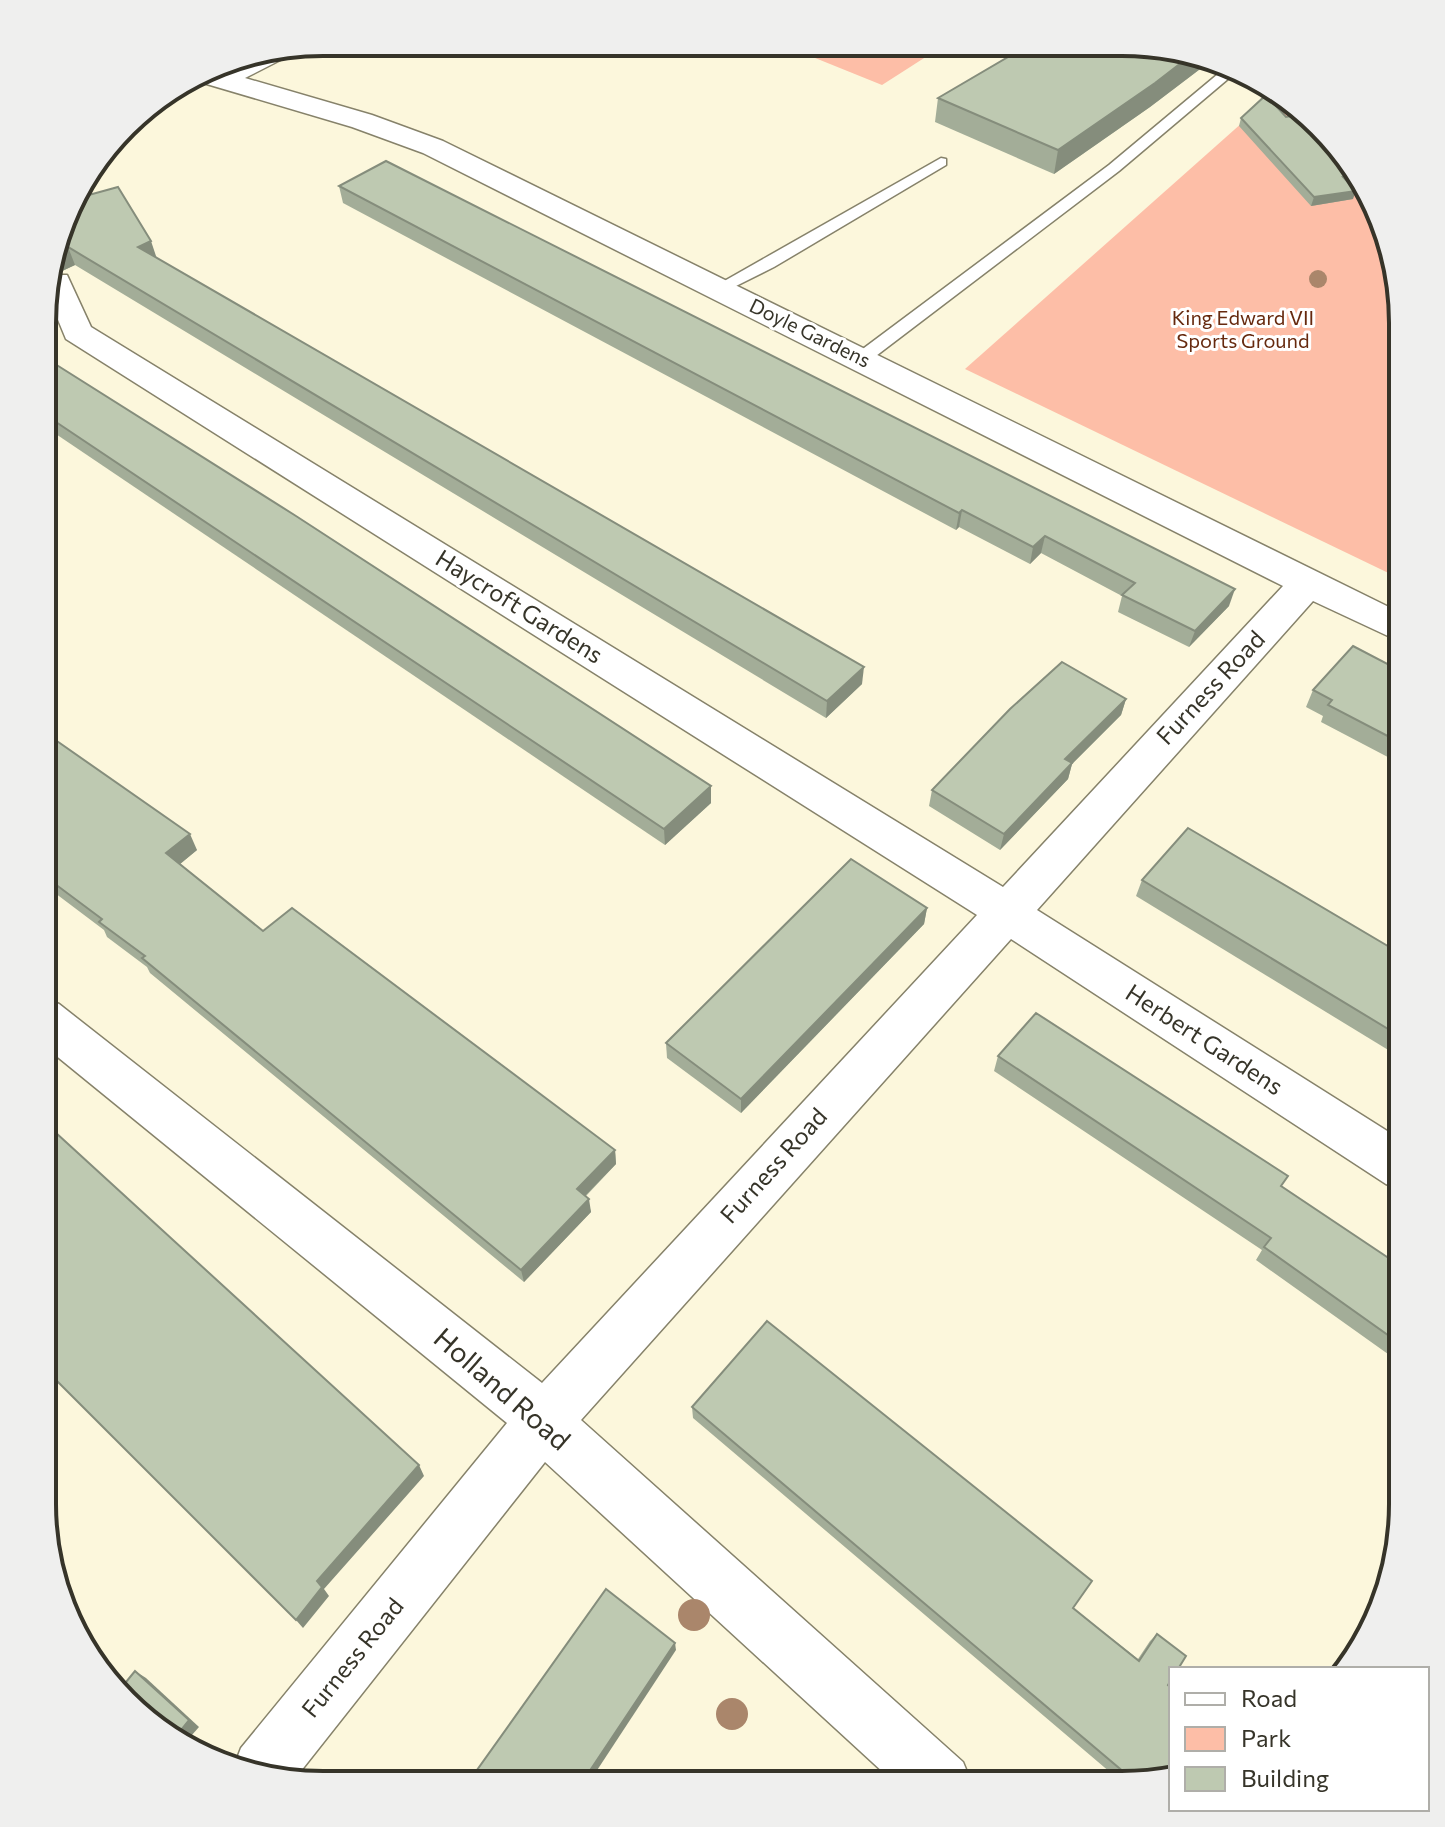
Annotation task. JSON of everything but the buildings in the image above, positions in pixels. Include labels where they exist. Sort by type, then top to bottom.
[{"type":"street","name":"Doyle Gardens","points":[[217,78],[362,121],[433,147],[1389,623]]},
{"type":"street","name":"Haycroft Gardens","points":[[58,287],[77,332],[973,888],[1005,912]]},
{"type":"street","name":"Furness Road","points":[[267,1765],[542,1423],[1308,582]]},
{"type":"street","name":"Herbert Gardens","points":[[1005,912],[1388,1159]]},
{"type":"street","name":"Holland Road","points":[[56,1039],[508,1387],[542,1423],[926,1770]]},
{"type":"lane","points":[[862,358],[1103,177],[1224,76]]},
{"type":"lane","points":[[720,288],[769,264],[941,162]]},
{"type":"green space","points":[[810,56],[927,56],[882,85]]},
{"type":"green space","name":"King Edward VII Sports Ground","points":[[1268,99],[1298,122],[1334,160],[1369,221],[1380,254],[1387,288],[1389,323],[1389,573],[965,369]]}]
